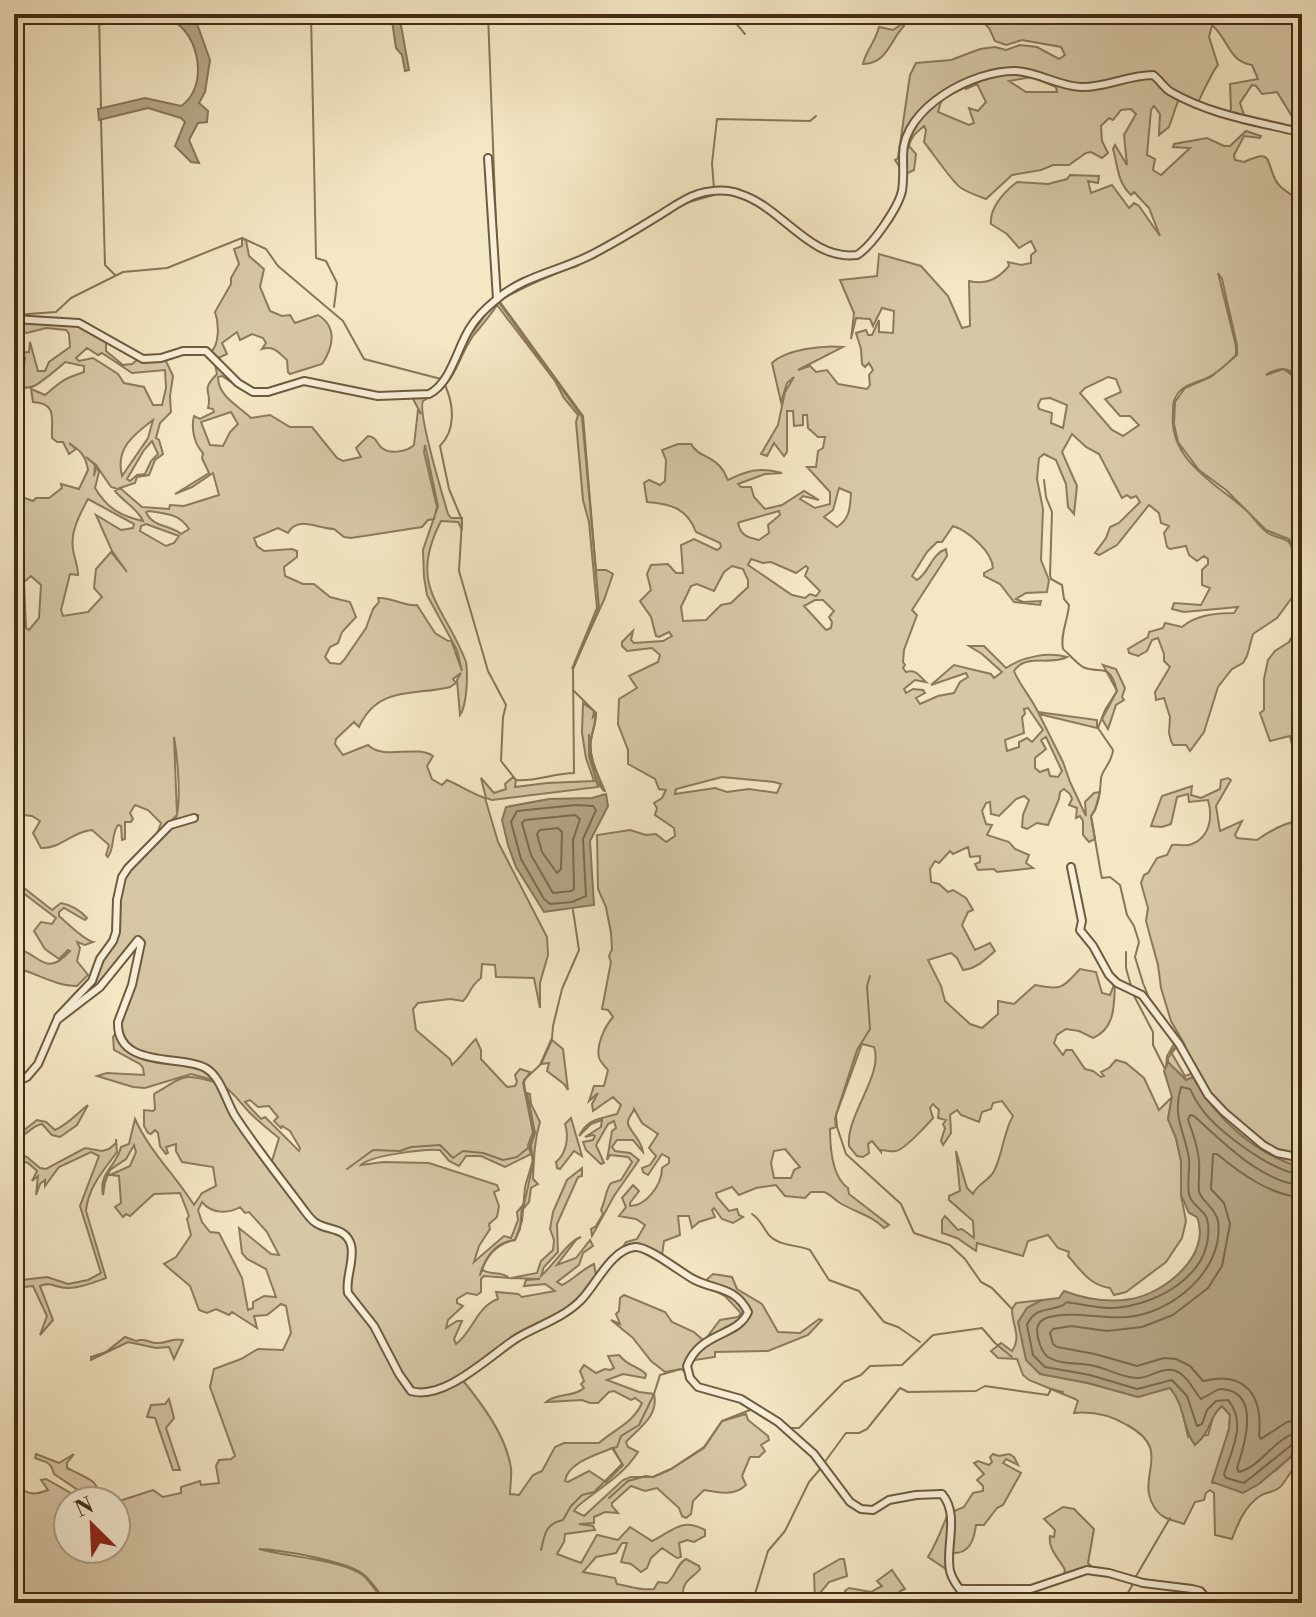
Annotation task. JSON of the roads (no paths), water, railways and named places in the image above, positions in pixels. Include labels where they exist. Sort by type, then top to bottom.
[{"type":"street","points":[[14,319],[79,323],[143,359],[161,358],[183,351],[206,351],[238,383],[253,392],[263,393],[304,381],[361,394],[421,396],[433,393],[441,385],[470,328],[497,299],[531,278],[592,254],[681,201],[713,191],[746,196],[831,253],[857,255],[870,244],[899,199],[904,174],[904,148],[922,110],[930,102],[974,79],[993,73],[1029,73],[1081,87],[1153,75],[1168,91],[1198,105],[1295,131],[1302,137]]},
{"type":"street","points":[[488,158],[497,299]]},
{"type":"street","points":[[14,1083],[27,1077],[38,1064],[64,1007],[92,981],[97,964],[116,932],[117,900],[125,872],[170,825],[194,818]]},
{"type":"street","points":[[1071,867],[1082,921],[1080,930],[1109,975],[1117,983],[1142,995],[1179,1044],[1208,1095],[1239,1127],[1277,1153],[1302,1158]]},
{"type":"street","points":[[57,1020],[100,987],[138,940],[141,943],[136,969],[118,1022],[121,1038],[129,1047],[144,1055],[202,1066],[211,1071],[233,1113],[314,1222],[336,1229],[351,1245],[348,1293],[374,1326],[411,1391],[430,1391],[462,1378],[519,1337],[575,1305],[596,1278],[630,1248],[644,1248],[704,1284],[737,1295],[748,1312],[746,1317],[736,1326],[709,1338],[698,1348],[687,1366],[693,1382],[705,1391],[741,1399],[778,1422],[824,1464],[850,1502],[861,1509],[873,1510],[889,1500],[942,1494],[947,1500],[952,1536],[950,1572],[971,1603]]},
{"type":"street","points":[[958,1587],[966,1590],[1031,1589],[1087,1570],[1143,1583],[1200,1591],[1211,1603]]},
{"type":"water","points":[[134,14],[185,14],[196,21],[210,60],[205,92],[199,103],[208,111],[207,122],[198,123],[189,140],[199,163],[191,162],[175,146],[185,122],[181,118],[148,108],[99,120],[98,109],[145,98],[181,106],[190,98],[195,87],[197,61],[189,36],[167,18]]},
{"type":"water","points":[[391,14],[399,14],[409,70],[405,71],[402,55],[396,48]]},
{"type":"water","points":[[606,794],[608,806],[590,841],[594,905],[544,912],[516,867],[508,845],[502,820],[506,807]]},
{"type":"water","points":[[1168,1062],[1186,1080],[1193,1077],[1213,1107],[1238,1133],[1268,1154],[1302,1168],[1302,1447],[1259,1484],[1243,1493],[1212,1482],[1229,1429],[1230,1415],[1222,1406],[1195,1445],[1170,1388],[1138,1397],[1040,1374],[1026,1360],[1018,1322],[1027,1308],[1042,1300],[1059,1298],[1064,1291],[1105,1300],[1144,1295],[1171,1280],[1192,1258],[1200,1231],[1197,1217],[1189,1213],[1181,1195],[1181,1161],[1168,1119],[1172,1097],[1164,1071]]},
{"type":"waterway","points":[[99,14],[101,108]]},
{"type":"waterway","points":[[311,14],[316,258],[326,261],[337,283],[334,307]]},
{"type":"waterway","points":[[488,14],[497,251]]},
{"type":"waterway","points":[[728,14],[745,34]]},
{"type":"waterway","points":[[714,189],[712,163],[717,119],[810,121],[816,116]]},
{"type":"waterway","points":[[101,120],[105,265],[115,275]]},
{"type":"waterway","points":[[687,202],[715,194]]},
{"type":"waterway","points":[[649,225],[674,209]]},
{"type":"waterway","points":[[14,315],[56,312],[71,298],[123,272],[167,268],[242,238],[266,249],[278,266],[343,321],[364,359],[441,379]]},
{"type":"waterway","points":[[506,295],[592,258]]},
{"type":"waterway","points":[[451,375],[445,385],[452,409],[451,425],[440,446],[449,489],[462,520],[459,571],[488,671],[506,705],[501,761],[516,780],[574,773],[573,669],[599,609],[583,416],[500,302]]},
{"type":"waterway","points":[[467,340],[489,310]]},
{"type":"waterway","points":[[1044,480],[1052,512],[1050,575],[1051,579],[1062,585],[1064,599],[1069,605],[1063,649],[1083,667],[1103,670],[1111,675],[1117,691],[1098,728],[1113,750],[1101,776],[1100,794],[1091,816],[1101,874],[1102,878],[1110,877],[1120,885],[1127,915],[1139,942],[1135,957],[1143,983],[1160,1013]]},
{"type":"waterway","points":[[573,690],[596,713],[591,752],[605,791]]},
{"type":"waterway","points":[[480,1275],[493,1252],[502,1244],[515,1240],[522,1221],[525,1187],[533,1160],[530,1145],[534,1133],[524,1080],[540,1065],[552,1038],[562,989],[579,950],[573,910]]},
{"type":"waterway","points":[[1126,952],[1131,986]]},
{"type":"waterway","points":[[870,976],[867,986],[870,1029],[857,1050],[836,1115],[846,1154],[901,1204],[914,1233],[950,1245],[965,1259],[981,1282],[992,1288],[1012,1309]]},
{"type":"waterway","points":[[1132,992],[1153,1032],[1153,1045],[1165,1069]]},
{"type":"waterway","points":[[1168,1062],[1178,1045]]},
{"type":"waterway","points":[[347,1169],[373,1150],[400,1151],[440,1145],[453,1158],[463,1151],[483,1153],[503,1160],[517,1157],[528,1148]]},
{"type":"waterway","points":[[752,1214],[772,1238],[810,1250],[829,1280],[859,1291],[884,1322],[898,1327],[920,1342]]},
{"type":"waterway","points":[[788,1428],[799,1428],[844,1382],[861,1375],[870,1366],[902,1365],[933,1335],[982,1328],[1012,1357]]},
{"type":"waterway","points":[[541,1550],[549,1527],[563,1520],[582,1495],[594,1492],[622,1464],[613,1448],[617,1447],[621,1436],[639,1425],[660,1375],[681,1369],[687,1373]]},
{"type":"waterway","points":[[824,1463],[846,1433],[859,1433],[867,1429],[900,1388],[908,1392],[976,1391],[985,1386],[1048,1395],[1051,1389],[1063,1392]]},
{"type":"waterway","points":[[736,1400],[758,1413]]},
{"type":"waterway","points":[[609,1498],[628,1481],[653,1477],[671,1469],[704,1447],[722,1421],[750,1410]]},
{"type":"waterway","points":[[727,1603],[755,1594],[768,1551],[785,1531],[809,1482],[821,1468]]},
{"type":"waterway","points":[[1135,1578],[1170,1518]]},
{"type":"waterway","points":[[1122,1603],[1133,1584]]}]
